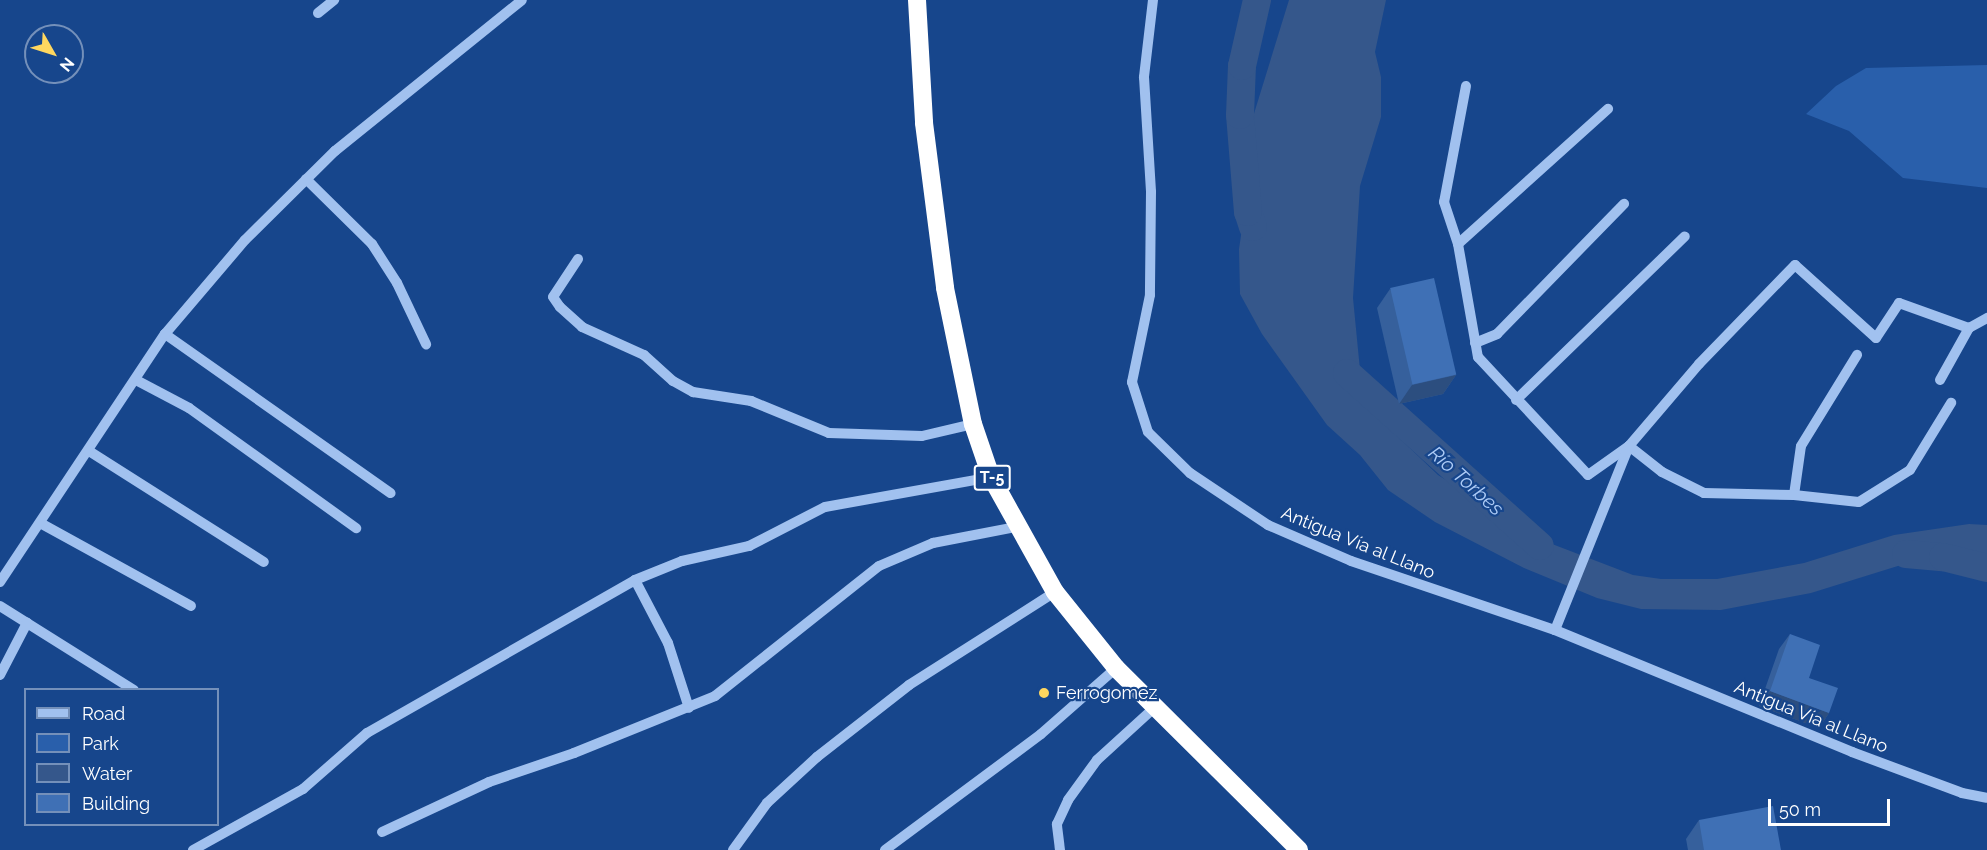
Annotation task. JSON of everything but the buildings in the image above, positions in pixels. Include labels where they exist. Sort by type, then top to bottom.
[{"type":"highway","name":"T-5","points":[[917,0],[924,123],[945,288],[974,424],[991,477],[1016,527],[1055,592],[1116,668],[1299,850]]},
{"type":"street","points":[[318,13],[334,0]]},
{"type":"street","points":[[0,582],[42,524],[165,334],[245,240],[335,150],[522,0]]},
{"type":"street","name":"Antigua Vía al Llano","points":[[1153,0],[1144,77],[1151,192],[1150,295],[1132,382],[1148,432],[1190,473],[1268,525],[1351,561],[1555,630],[1852,752],[1987,798]]},
{"type":"street","points":[[1467,86],[1444,202],[1458,244],[1478,357],[1588,476],[1629,446],[1699,364],[1795,265],[1876,338],[1899,303],[1969,328]]},
{"type":"street","points":[[1458,244],[1608,109]]},
{"type":"street","points":[[306,179],[372,244],[426,344]]},
{"type":"street","points":[[1475,343],[1497,334],[1624,204]]},
{"type":"street","points":[[1516,400],[1685,236]]},
{"type":"street","points":[[578,259],[553,297],[560,307],[582,327],[644,355],[673,381],[693,392],[751,401],[829,432],[922,436],[974,424]]},
{"type":"street","points":[[1940,380],[1969,328],[1987,318]]},
{"type":"street","points":[[165,334],[390,493]]},
{"type":"street","points":[[1794,495],[1801,446],[1857,356]]},
{"type":"street","points":[[136,380],[189,408],[356,528]]},
{"type":"street","points":[[1629,446],[1662,472],[1704,493],[1794,495],[1859,502],[1910,470],[1951,403]]},
{"type":"street","points":[[1555,630],[1629,446]]},
{"type":"street","points":[[89,451],[264,562]]},
{"type":"street","points":[[193,850],[303,789],[367,733],[635,580],[682,561],[748,546],[825,507],[991,477]]},
{"type":"street","points":[[42,524],[191,606]]},
{"type":"street","points":[[382,832],[489,782],[689,708],[736,681],[879,566],[933,543],[1016,527]]},
{"type":"street","points":[[635,580],[668,643],[689,708]]},
{"type":"street","points":[[733,850],[767,803],[817,757],[909,685],[1055,592]]},
{"type":"street","points":[[0,606],[131,688]]},
{"type":"street","points":[[0,675],[27,623]]},
{"type":"street","points":[[885,850],[1041,734],[1116,668]]},
{"type":"street","points":[[1060,850],[1057,824],[1068,800],[1097,760],[1154,708]]},
{"type":"green space","points":[[1987,65],[1987,188],[1903,178],[1849,131],[1806,114],[1836,86],[1866,68]]},
{"type":"water","points":[[1289,0],[1386,0],[1375,52],[1381,77],[1381,117],[1360,186],[1353,298],[1360,370],[1393,432],[1438,475],[1539,539],[1633,575],[1661,579],[1717,579],[1804,563],[1894,535],[1969,524],[1987,525],[1987,557],[1941,558],[1901,565],[1811,593],[1721,610],[1641,609],[1597,598],[1524,568],[1435,522],[1388,490],[1360,455],[1327,425],[1262,334],[1240,294],[1239,249],[1253,154],[1252,120]]},
{"type":"waterway","name":"Río Torbes","points":[[1253,227],[1248,212],[1240,115],[1242,66],[1257,0]]},
{"type":"waterway","name":"Río Torbes","points":[[1347,373],[1540,546]]},
{"type":"waterway","name":"Río Torbes","points":[[1906,554],[1943,557],[1987,568]]},
{"type":"place","name":"Ferrogomez","points":[[1044,693]]}]
